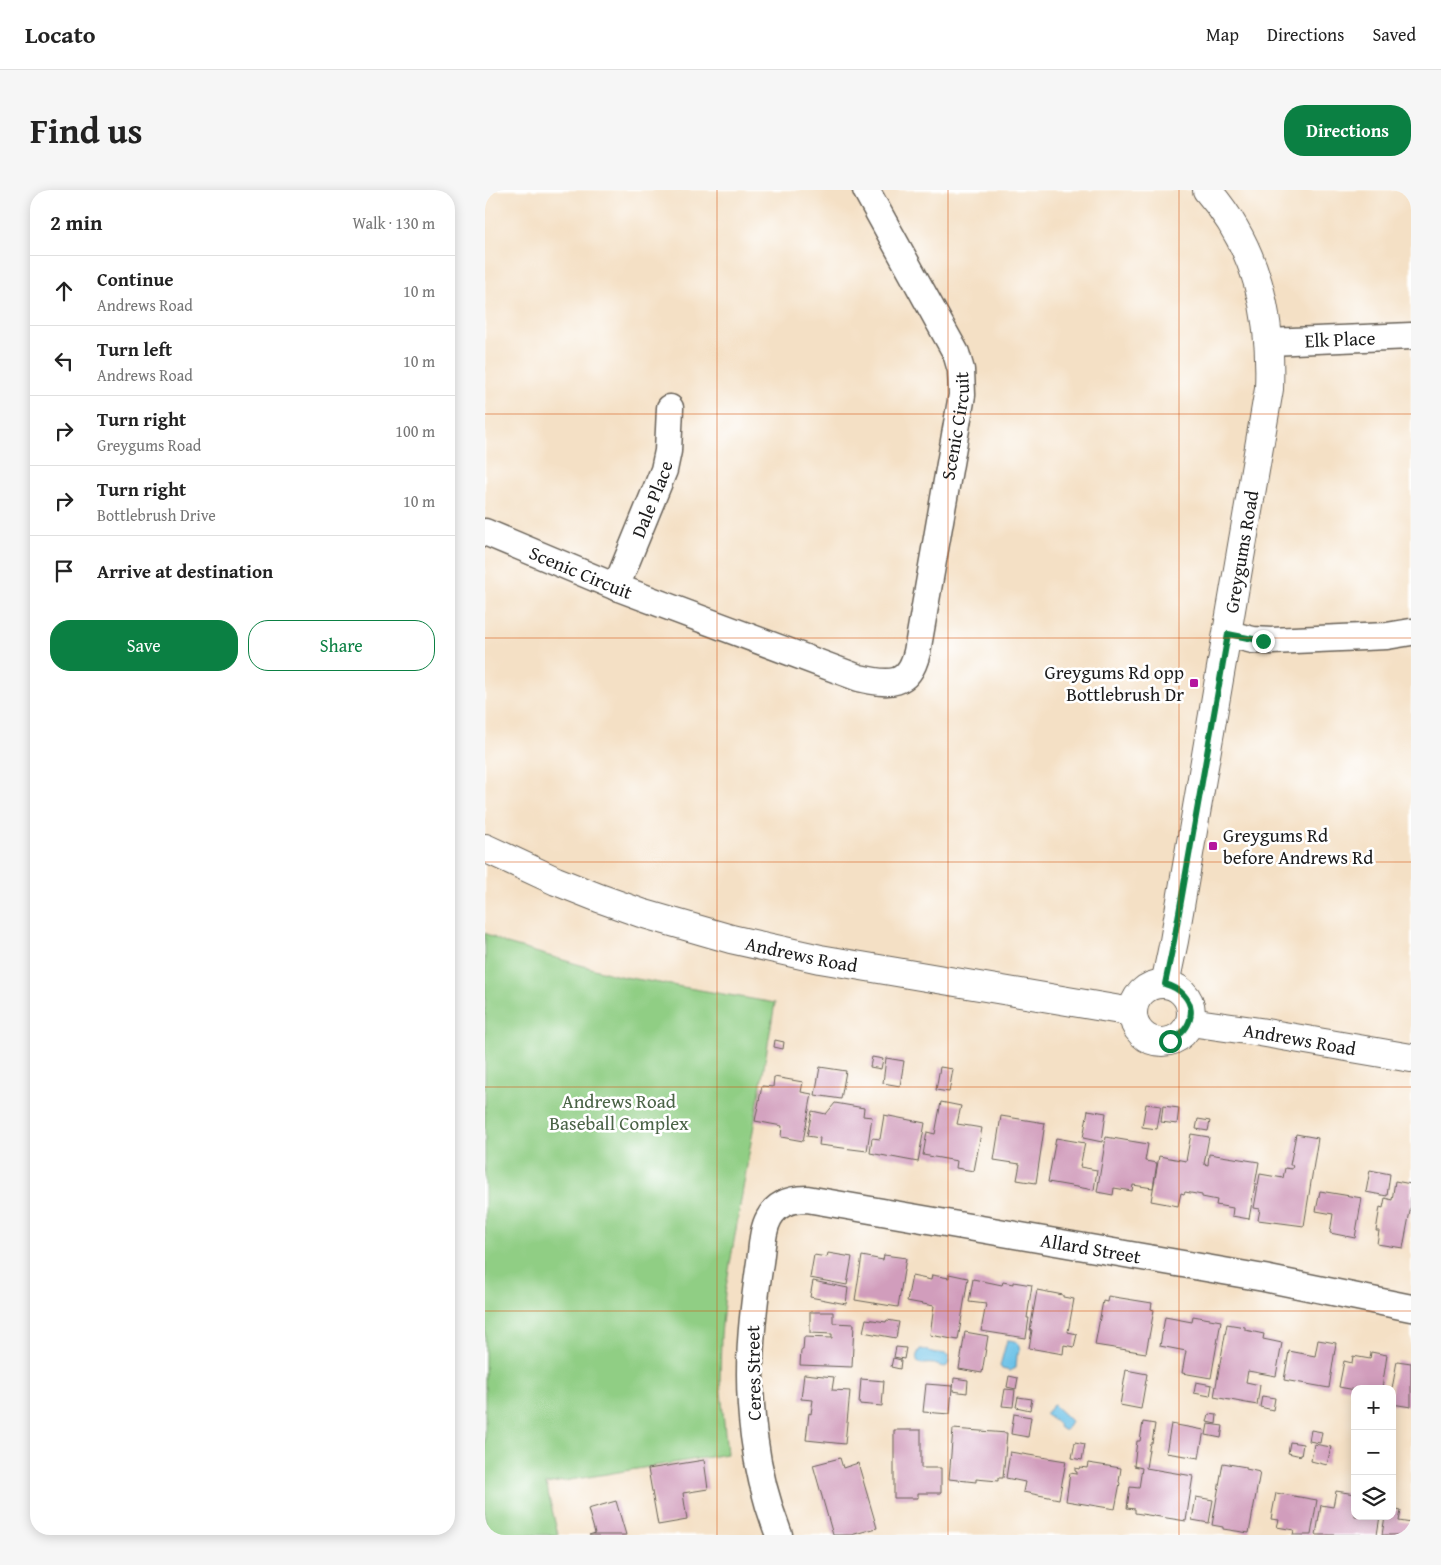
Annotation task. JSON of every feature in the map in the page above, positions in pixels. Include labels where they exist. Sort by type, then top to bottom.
[{"type":"main road","name":"Greygums Road","points":[[1165,984],[1228,634],[1267,401],[1269,375],[1269,342],[1260,289],[1240,237],[1225,212],[1207,190]]},
{"type":"main road","name":"Andrews Road","points":[[485,848],[556,881],[599,898],[641,913],[731,939],[820,959],[1132,1012]]},
{"type":"main road","points":[[1165,984],[1173,986],[1186,998],[1190,1005],[1190,1022],[1179,1037],[1161,1043],[1152,1041],[1137,1030],[1133,1022],[1132,1012],[1134,1003],[1146,988],[1165,984]]},
{"type":"main road","name":"Andrews Road","points":[[1190,1022],[1411,1058]]},
{"type":"street","name":"Scenic Circuit","points":[[485,532],[616,587],[859,678],[885,683],[895,682],[907,688],[917,652],[962,395],[962,377],[956,353],[866,190]]},
{"type":"street","name":"Elk Place","points":[[1269,342],[1411,336]]},
{"type":"street","name":"Dale Place","points":[[616,587],[664,470],[668,451],[670,408]]},
{"type":"street","points":[[1228,634],[1253,640],[1271,641],[1387,636],[1411,632]]},
{"type":"street","name":"Allard Street","points":[[774,1211],[789,1200],[807,1199],[1264,1278],[1411,1308]]},
{"type":"street","name":"Ceres Street","points":[[774,1211],[766,1225],[753,1310],[750,1384],[758,1463],[779,1535]]},
{"type":"green space","name":"Andrews Road Baseball Complex","points":[[485,933],[507,944],[619,976],[775,1003],[725,1293],[721,1335],[720,1380],[727,1454],[546,1484],[558,1535],[485,1535]]},
{"type":"water","points":[[1007,1340],[1016,1342],[1020,1350],[1017,1355],[1016,1368],[1010,1371],[1002,1369],[1000,1366]]},
{"type":"water","points":[[920,1349],[949,1356],[947,1366],[918,1363],[917,1356]]},
{"type":"water","points":[[1054,1405],[1071,1421],[1065,1431],[1045,1414]]},
{"type":"building","points":[[775,1040],[784,1042],[783,1049],[774,1047]]},
{"type":"building","points":[[872,1057],[883,1059],[881,1069],[870,1067]]},
{"type":"building","points":[[886,1058],[904,1061],[900,1086],[883,1083]]},
{"type":"building","points":[[820,1067],[846,1071],[841,1099],[815,1095]]},
{"type":"building","points":[[940,1067],[953,1069],[949,1092],[936,1090]]},
{"type":"building","points":[[774,1077],[803,1082],[801,1092],[812,1094],[803,1141],[781,1137],[782,1126],[755,1121],[762,1086],[773,1087]]},
{"type":"building","points":[[941,1102],[961,1106],[957,1124],[982,1128],[974,1171],[956,1168],[957,1161],[923,1155],[927,1132],[935,1134]]},
{"type":"building","points":[[835,1103],[864,1108],[863,1116],[872,1117],[867,1151],[819,1145],[820,1138],[807,1136],[812,1111],[826,1114]]},
{"type":"building","points":[[1146,1104],[1161,1106],[1157,1129],[1142,1127]]},
{"type":"building","points":[[1163,1106],[1179,1108],[1177,1124],[1161,1122]]},
{"type":"building","points":[[1088,1110],[1106,1113],[1102,1142],[1083,1138]]},
{"type":"building","points":[[884,1115],[925,1123],[918,1162],[870,1153],[872,1138],[880,1139]]},
{"type":"building","points":[[1001,1116],[1045,1123],[1036,1183],[1017,1180],[1020,1164],[994,1160]]},
{"type":"building","points":[[1198,1119],[1210,1121],[1208,1131],[1196,1129]]},
{"type":"building","points":[[1191,1134],[1209,1137],[1204,1164],[1208,1165],[1209,1154],[1259,1162],[1249,1219],[1232,1216],[1233,1208],[1216,1205],[1217,1200],[1202,1197],[1202,1195],[1181,1193],[1178,1206],[1151,1201],[1159,1156],[1186,1161]]},
{"type":"building","points":[[1296,1134],[1318,1138],[1304,1226],[1258,1220],[1260,1209],[1254,1208],[1260,1174],[1283,1178],[1285,1168],[1292,1169],[1293,1165],[1290,1165]]},
{"type":"building","points":[[1106,1137],[1148,1144],[1145,1161],[1157,1163],[1153,1188],[1133,1185],[1132,1191],[1114,1188],[1113,1195],[1097,1192]]},
{"type":"building","points":[[1056,1138],[1085,1143],[1080,1167],[1097,1170],[1094,1190],[1048,1182]]},
{"type":"building","points":[[1370,1170],[1390,1174],[1387,1196],[1366,1192]]},
{"type":"building","points":[[1395,1181],[1411,1184],[1411,1206],[1403,1248],[1377,1244],[1379,1231],[1376,1231],[1380,1207],[1383,1208],[1385,1198],[1392,1200]]},
{"type":"building","points":[[1320,1191],[1362,1198],[1355,1238],[1330,1233],[1333,1214],[1316,1211]]},
{"type":"building","points":[[828,1253],[852,1257],[847,1285],[810,1278],[814,1255],[827,1257]]},
{"type":"building","points":[[884,1255],[906,1258],[898,1307],[855,1300],[862,1256],[883,1260]]},
{"type":"building","points":[[949,1274],[968,1278],[958,1340],[930,1335],[934,1306],[907,1301],[912,1276],[931,1280],[932,1275],[949,1278]]},
{"type":"building","points":[[973,1279],[1002,1285],[1003,1282],[1013,1284],[1013,1282],[1032,1285],[1026,1338],[981,1331],[986,1304],[969,1302]]},
{"type":"building","points":[[813,1281],[848,1288],[846,1304],[810,1297]]},
{"type":"building","points":[[1037,1290],[1074,1299],[1068,1332],[1077,1334],[1074,1347],[1064,1345],[1063,1354],[1029,1348]]},
{"type":"building","points":[[1108,1296],[1152,1303],[1151,1309],[1154,1310],[1146,1353],[1095,1345],[1103,1301],[1107,1302]]},
{"type":"building","points":[[810,1312],[833,1312],[833,1323],[854,1324],[852,1367],[800,1365],[804,1337],[832,1338],[832,1334],[810,1333]]},
{"type":"building","points":[[1193,1316],[1221,1321],[1211,1378],[1182,1373],[1186,1351],[1160,1346],[1165,1317],[1192,1322]]},
{"type":"building","points":[[866,1319],[899,1322],[896,1338],[863,1332]]},
{"type":"building","points":[[1227,1324],[1245,1327],[1245,1330],[1264,1334],[1263,1339],[1282,1343],[1276,1376],[1248,1371],[1246,1382],[1260,1385],[1257,1405],[1214,1397]]},
{"type":"building","points":[[965,1332],[988,1336],[982,1373],[959,1369]]},
{"type":"building","points":[[1318,1340],[1336,1343],[1329,1388],[1284,1380],[1289,1351],[1315,1356]]},
{"type":"building","points":[[896,1347],[906,1348],[904,1359],[894,1357]]},
{"type":"building","points":[[1371,1352],[1387,1355],[1383,1385],[1351,1385],[1351,1389],[1339,1387],[1344,1361],[1352,1363],[1353,1356],[1370,1359]]},
{"type":"building","points":[[893,1358],[901,1360],[900,1369],[891,1367]]},
{"type":"building","points":[[1397,1361],[1411,1363],[1411,1407],[1396,1405],[1396,1385],[1393,1385]]},
{"type":"building","points":[[1126,1370],[1147,1374],[1141,1409],[1120,1405]]},
{"type":"building","points":[[804,1374],[834,1377],[832,1390],[850,1391],[845,1444],[806,1440],[809,1413],[811,1414],[813,1400],[801,1399]]},
{"type":"building","points":[[1009,1376],[1018,1378],[1016,1389],[1007,1387]]},
{"type":"building","points":[[954,1378],[968,1380],[967,1393],[953,1391]]},
{"type":"building","points":[[861,1379],[884,1381],[882,1406],[859,1404]]},
{"type":"building","points":[[1196,1382],[1212,1385],[1210,1396],[1194,1393]]},
{"type":"building","points":[[926,1384],[952,1386],[950,1414],[923,1412]]},
{"type":"building","points":[[1005,1389],[1015,1390],[1013,1407],[1002,1406]]},
{"type":"building","points":[[1262,1396],[1275,1398],[1273,1410],[1260,1407]]},
{"type":"building","points":[[1018,1397],[1032,1399],[1030,1410],[1016,1407]]},
{"type":"building","points":[[1014,1414],[1031,1417],[1028,1437],[1011,1434]]},
{"type":"building","points":[[1209,1414],[1217,1415],[1216,1424],[1207,1422]]},
{"type":"building","points":[[1143,1422],[1155,1424],[1146,1468],[1193,1476],[1186,1521],[1135,1513],[1135,1509],[1127,1508],[1130,1487],[1139,1488],[1142,1468],[1134,1466],[1137,1441],[1140,1441]]},
{"type":"building","points":[[1171,1424],[1204,1430],[1199,1458],[1166,1453]]},
{"type":"building","points":[[1208,1424],[1223,1426],[1221,1438],[1206,1435]]},
{"type":"building","points":[[953,1429],[1007,1433],[1003,1478],[998,1478],[998,1481],[976,1479],[976,1482],[949,1479]]},
{"type":"building","points":[[894,1430],[921,1430],[921,1468],[941,1468],[941,1493],[918,1493],[918,1498],[894,1498]]},
{"type":"building","points":[[1311,1430],[1322,1432],[1320,1443],[1309,1441]]},
{"type":"building","points":[[1075,1442],[1085,1444],[1082,1460],[1072,1458]]},
{"type":"building","points":[[1290,1442],[1303,1444],[1301,1456],[1288,1453]]},
{"type":"building","points":[[1314,1444],[1331,1447],[1327,1465],[1311,1461]]},
{"type":"building","points":[[1010,1452],[1066,1461],[1059,1499],[1023,1492],[1025,1482],[1006,1478]]},
{"type":"building","points":[[840,1458],[843,1468],[858,1463],[877,1528],[851,1535],[833,1535],[813,1465]]},
{"type":"building","points":[[704,1460],[708,1489],[683,1493],[687,1520],[658,1525],[648,1469]]},
{"type":"building","points":[[1088,1463],[1121,1468],[1115,1509],[1066,1501],[1070,1473],[1077,1474],[1075,1468],[1087,1468]]},
{"type":"building","points":[[1223,1463],[1246,1467],[1246,1469],[1260,1472],[1249,1533],[1223,1529],[1223,1527],[1212,1525]]},
{"type":"building","points":[[1336,1491],[1351,1493],[1351,1520],[1379,1520],[1377,1535],[1316,1535],[1321,1505],[1333,1507]]},
{"type":"building","points":[[1276,1493],[1317,1500],[1311,1535],[1293,1535],[1294,1530],[1277,1527],[1279,1520],[1271,1519]]},
{"type":"building","points":[[1196,1497],[1213,1500],[1209,1523],[1192,1520]]},
{"type":"building","points":[[616,1501],[626,1535],[589,1535],[595,1533],[588,1509]]},
{"type":"building","points":[[1396,1510],[1401,1511],[1399,1521],[1411,1523],[1411,1535],[1382,1535],[1384,1520],[1396,1520]]},
{"type":"place","name":"Greygums Rd opp Bottlebrush Dr","points":[[1194,683]]},
{"type":"place","name":"Greygums Rd before Andrews Rd","points":[[1213,846]]},
{"type":"route","points":[[1170,1041],[1179,1037],[1190,1022],[1190,1005],[1186,998],[1173,986],[1165,984],[1228,634],[1263,641]]}]
